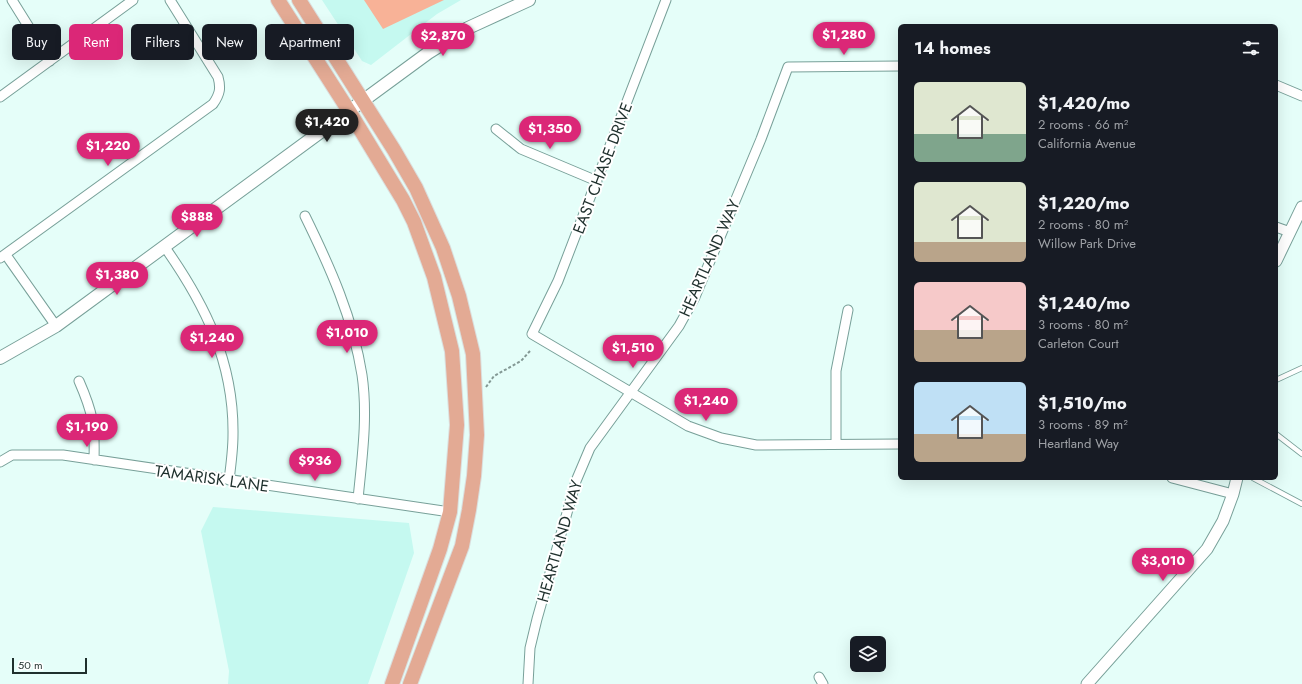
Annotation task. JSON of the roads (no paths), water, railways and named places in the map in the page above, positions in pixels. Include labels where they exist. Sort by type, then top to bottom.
[{"type":"main road","points":[[278,0],[349,111],[399,193],[414,222],[434,277],[452,351],[457,417],[450,512],[440,549],[392,684]]},
{"type":"main road","points":[[299,0],[416,188],[443,248],[459,296],[473,354],[476,435],[474,476],[462,546],[410,684]]},
{"type":"main road","points":[[0,358],[56,326],[164,246],[266,174],[362,101],[456,35],[508,8],[529,0]]},
{"type":"main road","points":[[436,614],[434,600],[452,541],[455,524],[455,518],[450,512]]},
{"type":"street","points":[[12,0],[50,61]]},
{"type":"street","points":[[0,97],[133,0]]},
{"type":"street","points":[[56,326],[3,256],[213,104],[218,97],[221,87],[218,77],[170,0]]},
{"type":"street","name":"EAST CHASE DRIVE","points":[[630,392],[532,334],[558,281],[666,0]]},
{"type":"street","name":"HEARTLAND WAY","points":[[528,684],[530,648],[576,481],[590,448],[679,326],[695,297],[761,139],[788,67],[898,66]]},
{"type":"street","points":[[1278,86],[1302,96]]},
{"type":"street","points":[[496,129],[521,149],[597,181]]},
{"type":"street","points":[[1278,257],[1302,207]]},
{"type":"street","points":[[305,216],[330,267],[348,314],[362,376],[364,432],[358,499]]},
{"type":"street","points":[[1278,228],[1290,232]]},
{"type":"street","points":[[164,246],[190,284],[207,314],[226,368],[232,403],[233,435],[230,480]]},
{"type":"street","points":[[836,443],[836,371],[848,310]]},
{"type":"street","points":[[79,381],[90,408],[95,433],[94,460]]},
{"type":"street","points":[[630,392],[688,426],[720,438],[756,445],[836,443],[898,444]]},
{"type":"street","name":"TAMARISK LANE","points":[[0,461],[12,454],[64,455],[450,512]]},
{"type":"street","points":[[1180,480],[1233,494]]},
{"type":"street","points":[[1087,684],[1207,549],[1223,521],[1236,480]]},
{"type":"lane","points":[[1278,379],[1302,368]]},
{"type":"lane","points":[[1278,436],[1302,454]]},
{"type":"lane","points":[[1257,480],[1302,504]]}]
